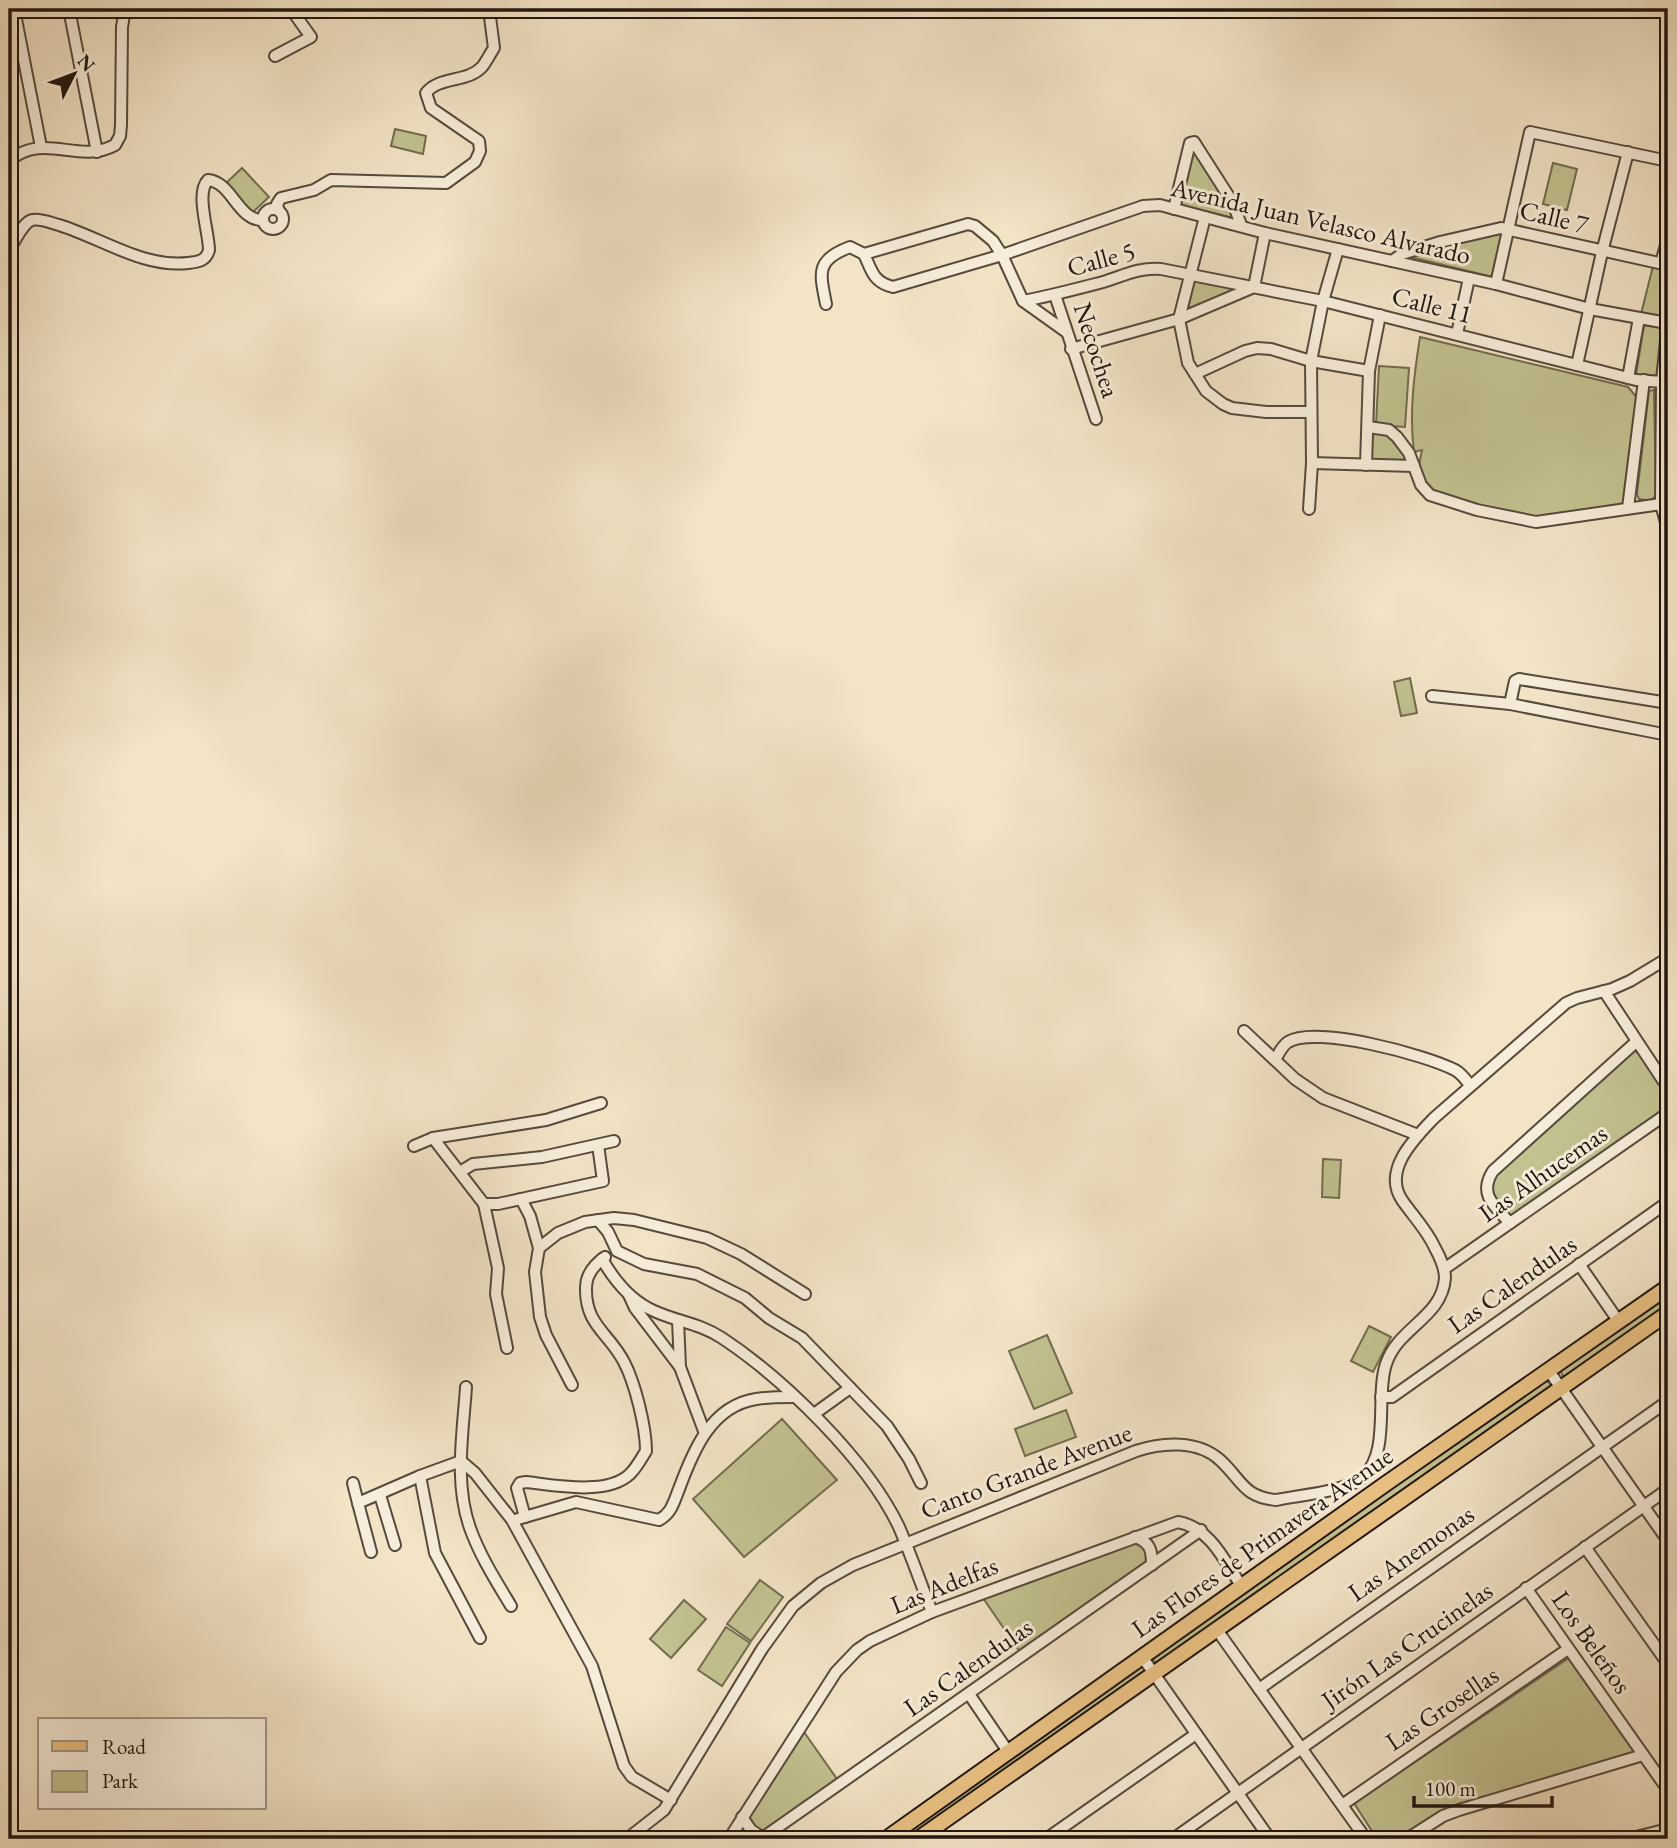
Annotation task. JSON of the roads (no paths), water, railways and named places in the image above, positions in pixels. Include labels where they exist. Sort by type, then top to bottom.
[{"type":"main road","name":"Las Flores de Primavera Avenue","points":[[886,1839],[1668,1287]]},
{"type":"main road","name":"Las Flores de Primavera Avenue","points":[[918,1839],[1668,1313]]},
{"type":"street","points":[[14,9],[41,147]]},
{"type":"street","points":[[69,9],[97,152]]},
{"type":"street","points":[[9,161],[25,150],[41,147],[97,152],[115,145],[120,136],[122,27],[125,9]]},
{"type":"street","points":[[9,249],[27,223],[35,219],[72,229],[149,260],[174,264],[199,261],[207,257],[209,250],[203,201],[203,186],[208,180],[218,184],[253,219],[263,220],[270,229],[280,227],[284,217],[277,205],[281,198],[314,190],[331,180],[443,184],[471,167],[480,151],[479,141],[431,108],[426,93],[435,85],[474,73],[481,68],[494,48],[489,9]]},
{"type":"street","points":[[275,56],[311,37],[294,10]]},
{"type":"street","points":[[1496,284],[1530,132],[1668,161]]},
{"type":"street","points":[[1174,209],[1190,143],[1194,142],[1233,202],[1241,225]]},
{"type":"street","points":[[1577,365],[1628,152]]},
{"type":"street","name":"Avenida Juan Velasco Alvarado","points":[[864,254],[875,278],[882,285],[893,287],[1002,255],[1143,206],[1160,205],[1265,233],[1496,284],[1590,309],[1668,321]]},
{"type":"street","points":[[263,220],[268,210],[278,209]]},
{"type":"street","points":[[1205,217],[1179,319],[1188,363],[1206,391],[1232,408],[1266,412],[1311,412]]},
{"type":"street","points":[[826,304],[820,275],[828,259],[835,253],[850,247],[864,254],[968,223],[993,241],[1023,301],[1065,331]]},
{"type":"street","name":"Calle 7","points":[[1392,261],[1402,254],[1440,242],[1501,228],[1665,264]]},
{"type":"street","points":[[1071,349],[1179,319],[1254,287],[1265,233]]},
{"type":"street","points":[[1665,264],[1668,238]]},
{"type":"street","points":[[1309,509],[1311,361],[1323,301],[1338,249]]},
{"type":"street","name":"Calle 5","points":[[1023,301],[1055,295],[1130,271],[1149,268],[1191,276]]},
{"type":"street","name":"Calle 11","points":[[1191,276],[1323,301],[1628,378],[1662,382]]},
{"type":"street","points":[[1457,334],[1469,278]]},
{"type":"street","name":"Necochea","points":[[1055,295],[1096,419]]},
{"type":"street","points":[[1366,465],[1369,370],[1380,315]]},
{"type":"street","points":[[1628,378],[1639,318]]},
{"type":"street","points":[[1668,321],[1662,382],[1661,505],[1668,530]]},
{"type":"street","points":[[1195,374],[1257,348],[1271,349],[1311,361],[1369,370]]},
{"type":"street","points":[[1628,508],[1644,380]]},
{"type":"street","points":[[1368,427],[1389,430],[1397,437],[1409,453],[1421,485],[1430,495],[1513,519],[1536,522],[1661,505]]},
{"type":"street","points":[[1311,463],[1414,466]]},
{"type":"street","points":[[1510,704],[1515,681],[1519,679],[1668,703]]},
{"type":"street","points":[[1432,696],[1510,704],[1668,735]]},
{"type":"street","points":[[1444,1269],[1432,1240],[1396,1189],[1395,1175],[1400,1162],[1418,1135],[1566,1003],[1630,981],[1668,959]]},
{"type":"street","points":[[1604,991],[1668,1088]]},
{"type":"street","points":[[1244,1031],[1295,1079],[1323,1098],[1418,1135]]},
{"type":"street","points":[[1275,1060],[1289,1041],[1303,1038],[1359,1041],[1457,1071],[1471,1085]]},
{"type":"street","points":[[1510,1223],[1486,1193],[1487,1181],[1493,1171],[1636,1041]]},
{"type":"street","points":[[414,1146],[433,1138],[546,1120],[601,1103]]},
{"type":"street","name":"Las Alhucemas","points":[[1444,1269],[1668,1113]]},
{"type":"street","points":[[433,1138],[484,1204],[498,1268],[496,1294],[508,1348]]},
{"type":"street","points":[[460,1172],[473,1164],[542,1157],[614,1140]]},
{"type":"street","points":[[484,1204],[498,1204],[603,1181],[598,1145]]},
{"type":"street","points":[[520,1199],[530,1216],[539,1248],[535,1272],[540,1317],[572,1385]]},
{"type":"street","name":"Las Calendulas","points":[[1381,1397],[1392,1397],[1668,1202]]},
{"type":"street","points":[[539,1248],[547,1240],[572,1226],[614,1218],[634,1220],[708,1238],[753,1261],[805,1294]]},
{"type":"street","points":[[598,1220],[608,1232],[617,1251],[644,1264],[697,1274],[745,1298],[769,1318],[802,1338],[887,1426],[921,1483]]},
{"type":"street","points":[[525,1517],[517,1488],[520,1483],[576,1489],[618,1481],[628,1476],[646,1451],[642,1417],[624,1362],[592,1319],[587,1305],[586,1283],[594,1266],[617,1251]]},
{"type":"street","points":[[602,1259],[612,1277],[629,1294],[651,1310],[699,1325],[743,1352],[814,1415],[857,1462],[887,1506],[905,1543],[932,1612]]},
{"type":"street","points":[[1580,1264],[1619,1322]]},
{"type":"street","name":"Canto Grande Avenue","points":[[628,1839],[656,1818],[671,1800],[761,1648],[793,1606],[805,1594],[835,1574],[905,1543],[1154,1446],[1186,1445],[1210,1452],[1247,1491],[1266,1499],[1276,1500],[1348,1485],[1365,1475],[1375,1460],[1380,1434],[1384,1370],[1388,1358],[1404,1334],[1434,1307],[1443,1287],[1444,1269]]},
{"type":"street","points":[[629,1294],[635,1308],[680,1367],[704,1431]]},
{"type":"street","points":[[678,1320],[680,1367]]},
{"type":"street","points":[[1549,1371],[1668,1541]]},
{"type":"street","points":[[466,1387],[461,1478],[469,1527],[492,1575],[511,1606]]},
{"type":"street","points":[[814,1415],[850,1388]]},
{"type":"street","points":[[512,1520],[576,1502],[598,1505],[652,1520],[664,1517],[671,1510],[704,1431],[738,1404],[755,1399],[794,1397]]},
{"type":"street","name":"Las Anemonas","points":[[1259,1689],[1668,1401]]},
{"type":"street","points":[[358,1503],[461,1461]]},
{"type":"street","points":[[461,1461],[475,1473],[512,1520],[592,1666],[624,1766],[632,1777],[671,1800]]},
{"type":"street","points":[[420,1476],[435,1553],[480,1638]]},
{"type":"street","points":[[353,1483],[371,1552]]},
{"type":"street","points":[[576,1489],[576,1502]]},
{"type":"street","name":"Jirón Las Crucinelas","points":[[1173,1839],[1668,1489]]},
{"type":"street","points":[[380,1495],[396,1545]]},
{"type":"street","name":"Las Adelfas","points":[[729,1839],[824,1689],[847,1660],[870,1641],[932,1612],[1178,1522],[1201,1530]]},
{"type":"street","points":[[1201,1530],[1242,1587]]},
{"type":"street","name":"Las Calendulas","points":[[762,1839],[1201,1530]]},
{"type":"street","points":[[1135,1537],[1143,1539],[1150,1547],[1152,1564]]},
{"type":"street","points":[[1585,1547],[1668,1664]]},
{"type":"street","name":"Los Beleños","points":[[1526,1588],[1668,1790]]},
{"type":"street","points":[[1217,1629],[1366,1839]]},
{"type":"street","name":"Las Grosellas","points":[[1342,1805],[1568,1649]]},
{"type":"street","points":[[1143,1658],[1270,1839]]},
{"type":"street","points":[[969,1694],[1009,1753]]},
{"type":"street","points":[[1046,1839],[1196,1734]]},
{"type":"street","points":[[1407,1839],[1443,1816],[1459,1810],[1643,1755]]},
{"type":"street","points":[[742,1818],[762,1839]]},
{"type":"street","points":[[1628,1839],[1668,1829]]}]
